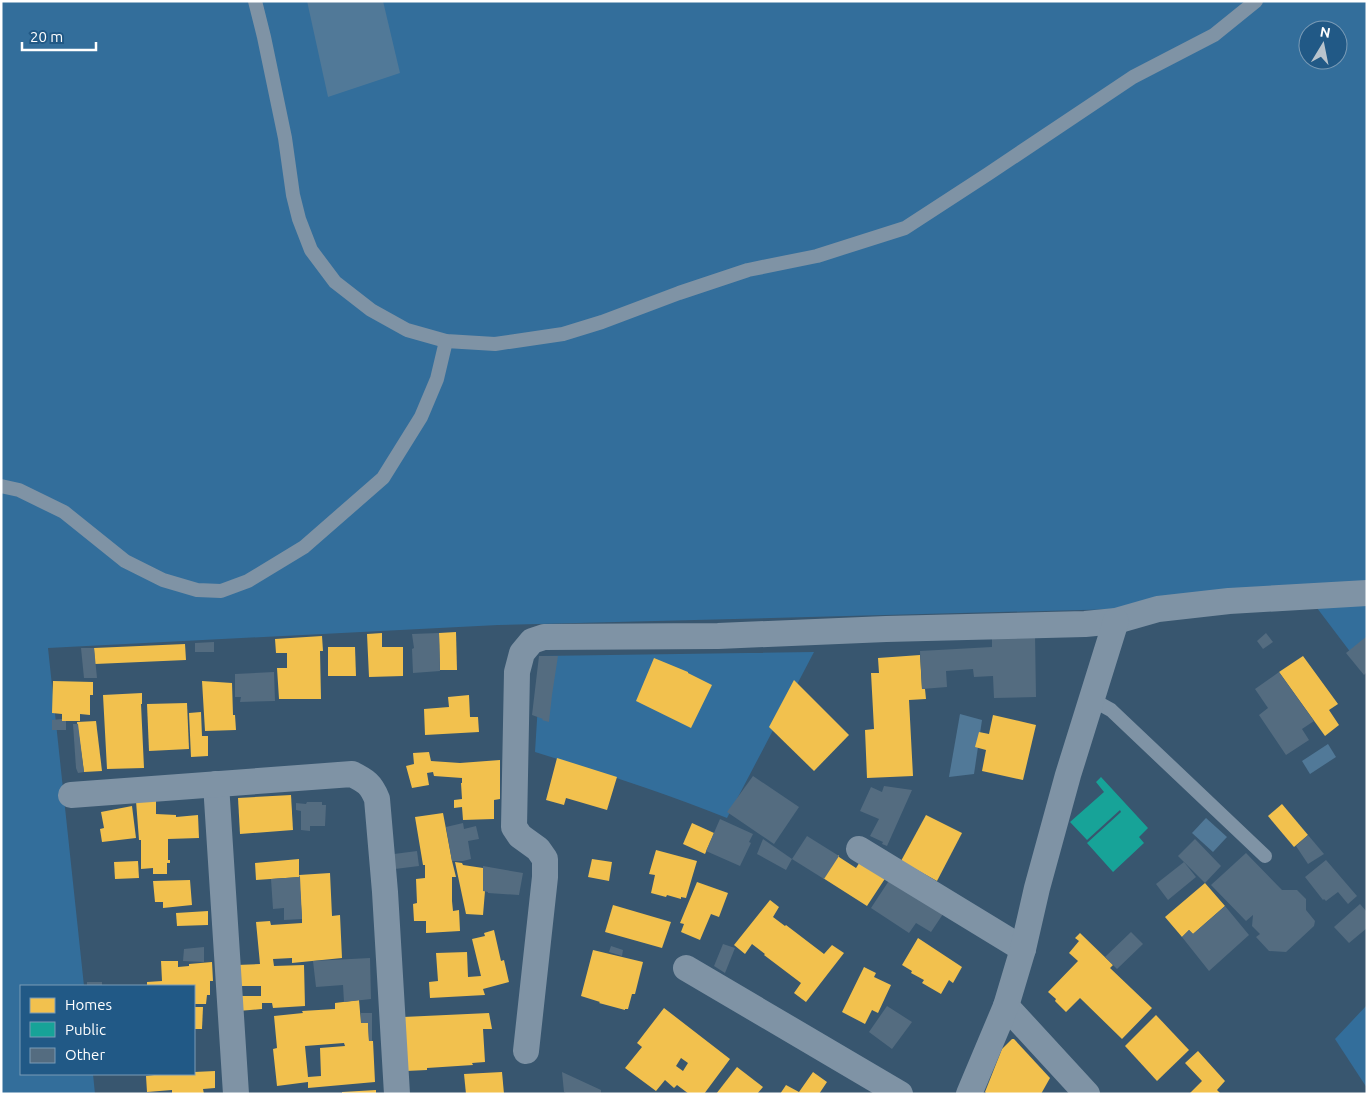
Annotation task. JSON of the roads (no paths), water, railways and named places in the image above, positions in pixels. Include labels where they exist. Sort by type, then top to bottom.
[{"type":"street","points":[[526,1051],[546,877],[545,860],[538,849],[520,836],[514,827],[517,672],[522,653],[532,641],[544,637],[718,636],[886,629],[1085,624],[1116,621],[1158,609],[1229,601],[1367,593]]},
{"type":"street","points":[[969,1094],[1006,1006],[1023,950],[1068,776],[1116,621]]},
{"type":"street","points":[[72,795],[352,774],[372,787],[377,799],[385,892],[397,1094]]},
{"type":"street","points":[[216,784],[236,1094]]},
{"type":"street","points":[[859,849],[1023,950]]},
{"type":"street","points":[[686,968],[900,1094]]},
{"type":"street","points":[[1006,1006],[1087,1094]]},
{"type":"lane","points":[[255,1],[285,138],[293,195],[311,250],[335,282],[371,310],[407,330],[446,341],[495,344],[563,334],[748,270],[817,256],[905,228],[1133,77],[1214,35],[1256,1]]},
{"type":"lane","points":[[1,486],[18,490],[64,512],[125,561],[162,580],[197,590],[221,591],[248,581],[304,547],[383,478],[421,418],[437,379],[446,341]]},
{"type":"lane","points":[[1091,699],[1111,710],[1265,856]]}]
